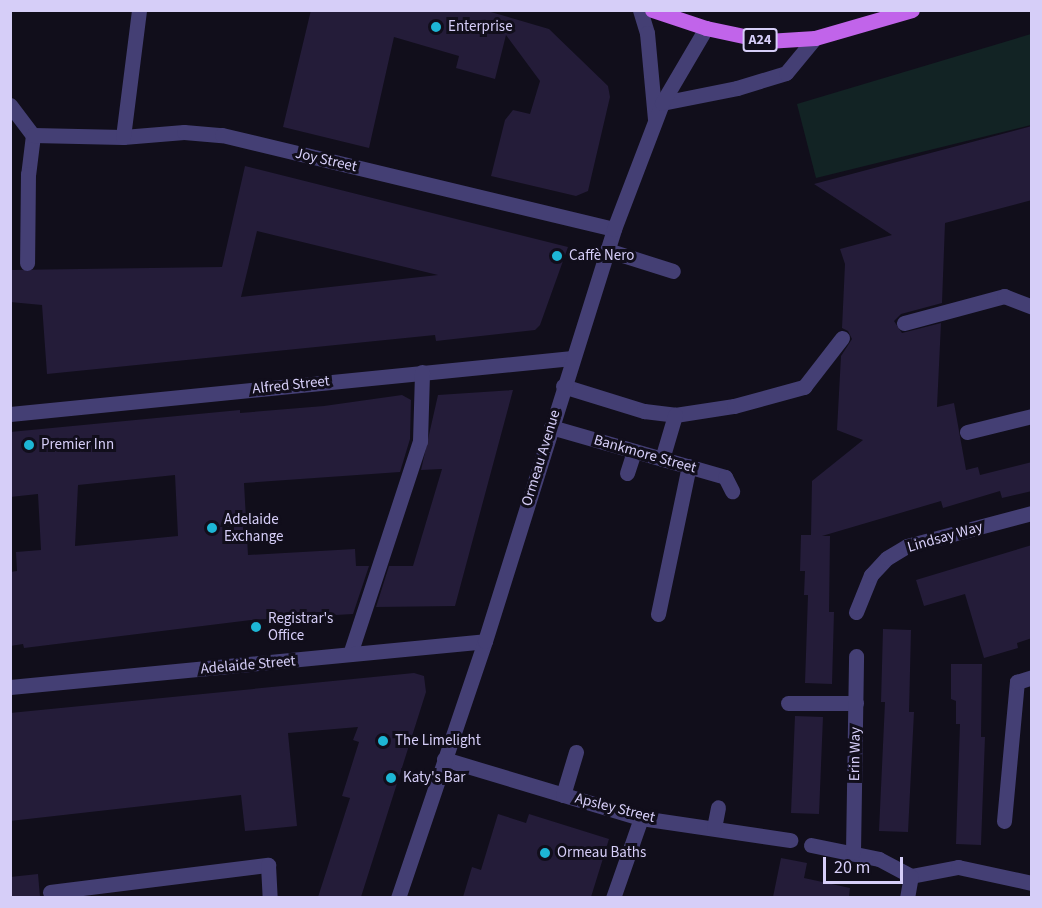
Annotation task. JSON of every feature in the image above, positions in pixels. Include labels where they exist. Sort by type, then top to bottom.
[{"type":"main road","name":"A24","points":[[652,10],[706,28],[767,41],[815,38],[912,10]]},
{"type":"street","points":[[123,137],[139,10]]},
{"type":"street","points":[[640,10],[647,33],[655,120]]},
{"type":"street","name":"Ormeau Avenue","points":[[399,897],[484,641],[614,229],[662,103],[706,28]]},
{"type":"street","points":[[662,103],[737,88],[786,73],[815,38]]},
{"type":"street","points":[[10,105],[33,135],[28,174],[27,263]]},
{"type":"street","name":"Joy Street","points":[[33,135],[123,137],[184,132],[222,135],[614,229]]},
{"type":"street","points":[[607,250],[673,271]]},
{"type":"street","points":[[904,323],[1004,296],[1032,307]]},
{"type":"street","points":[[563,386],[610,403],[675,415],[734,406],[804,387],[842,338]]},
{"type":"street","name":"Alfred Street","points":[[10,414],[572,358]]},
{"type":"street","points":[[350,654],[420,441],[422,372]]},
{"type":"street","points":[[662,459],[675,415]]},
{"type":"street","points":[[967,432],[1032,416]]},
{"type":"street","name":"Bankmore Street","points":[[551,427],[725,477],[732,491]]},
{"type":"street","points":[[627,473],[634,451]]},
{"type":"street","points":[[658,614],[689,466]]},
{"type":"street","name":"Lindsay Way","points":[[856,612],[871,575],[887,558],[907,546],[1032,513]]},
{"type":"street","name":"Adelaide Street","points":[[10,687],[484,641]]},
{"type":"street","name":"Erin Way","points":[[853,852],[856,656]]},
{"type":"street","points":[[1004,821],[1017,682],[1032,677]]},
{"type":"street","points":[[788,703],[856,703]]},
{"type":"street","points":[[563,795],[576,752]]},
{"type":"street","name":"Apsley Street","points":[[444,759],[641,818],[790,840]]},
{"type":"street","points":[[714,828],[718,807]]},
{"type":"street","points":[[613,897],[641,818]]},
{"type":"street","points":[[812,844],[879,859],[911,876],[958,867],[1032,883]]},
{"type":"street","points":[[50,892],[268,865],[270,897]]},
{"type":"street","points":[[907,897],[911,876]]},
{"type":"shaded area","points":[[1031,34],[1031,125],[816,178],[797,104]]},
{"type":"building","points":[[311,10],[484,10],[549,29],[608,86],[610,97],[588,191],[576,196],[491,176],[505,120],[513,110],[530,114],[540,81],[506,35],[495,79],[456,68],[459,56],[394,37],[369,148],[283,127]]},
{"type":"building","points":[[1032,126],[1032,200],[945,223],[942,303],[901,314],[894,321],[902,333],[941,323],[937,407],[954,403],[966,470],[978,467],[980,475],[1032,462],[1032,491],[1002,498],[1000,491],[943,508],[941,501],[822,536],[830,536],[829,612],[834,612],[832,684],[805,683],[808,595],[804,595],[805,571],[800,571],[801,535],[811,535],[812,481],[863,440],[837,430],[841,356],[852,339],[848,331],[842,328],[845,264],[840,249],[892,235],[814,184]]},
{"type":"building","points":[[245,166],[568,247],[540,325],[535,330],[436,341],[435,335],[47,374],[42,305],[10,302],[10,270],[222,267]],"holes":[[[257,231],[438,275],[241,297]]]},
{"type":"building","points":[[513,390],[455,606],[376,607],[389,566],[413,566],[442,469],[421,470],[438,395]]},
{"type":"building","name":"Adelaide Exchange","points":[[402,395],[411,400],[410,439],[400,472],[244,483],[248,555],[355,549],[356,566],[369,566],[353,614],[251,620],[24,648],[23,644],[10,646],[10,572],[17,571],[16,552],[41,550],[38,494],[10,497],[10,432],[240,410],[240,413],[324,406]],"holes":[[[175,475],[178,536],[75,546],[78,485]]]},
{"type":"building","points":[[1032,545],[1032,638],[1017,643],[1018,648],[984,658],[965,594],[924,606],[916,580]]},
{"type":"building","points":[[883,629],[911,630],[909,712],[914,712],[908,832],[879,831],[885,702],[881,702]]},
{"type":"building","points":[[951,664],[982,664],[981,737],[985,737],[981,845],[956,844],[960,724],[956,724],[956,701],[951,699]]},
{"type":"building","points":[[414,673],[424,676],[426,692],[361,897],[318,897],[350,798],[342,796],[359,742],[353,740],[358,727],[288,733],[297,826],[245,831],[241,795],[10,821],[10,713]]},
{"type":"building","points":[[795,716],[823,717],[819,814],[791,813]]},
{"type":"building","name":"Ormeau Baths","points":[[498,814],[526,823],[529,814],[609,839],[591,897],[463,897],[472,867],[481,870]]},
{"type":"building","points":[[781,858],[807,863],[804,878],[850,888],[849,897],[773,897]]},
{"type":"building","points":[[38,874],[40,897],[10,897],[10,877]]},
{"type":"place","name":"Enterprise","points":[[436,27]]},
{"type":"place","name":"Caffè Nero","points":[[557,256]]},
{"type":"place","name":"Premier Inn","points":[[29,445]]},
{"type":"place","name":"Adelaide Exchange","points":[[212,528]]},
{"type":"place","name":"Registrar's Office","points":[[256,627]]},
{"type":"place","name":"The Limelight","points":[[383,741]]},
{"type":"place","name":"Katy's Bar","points":[[391,778]]},
{"type":"place","name":"Ormeau Baths","points":[[545,853]]}]
